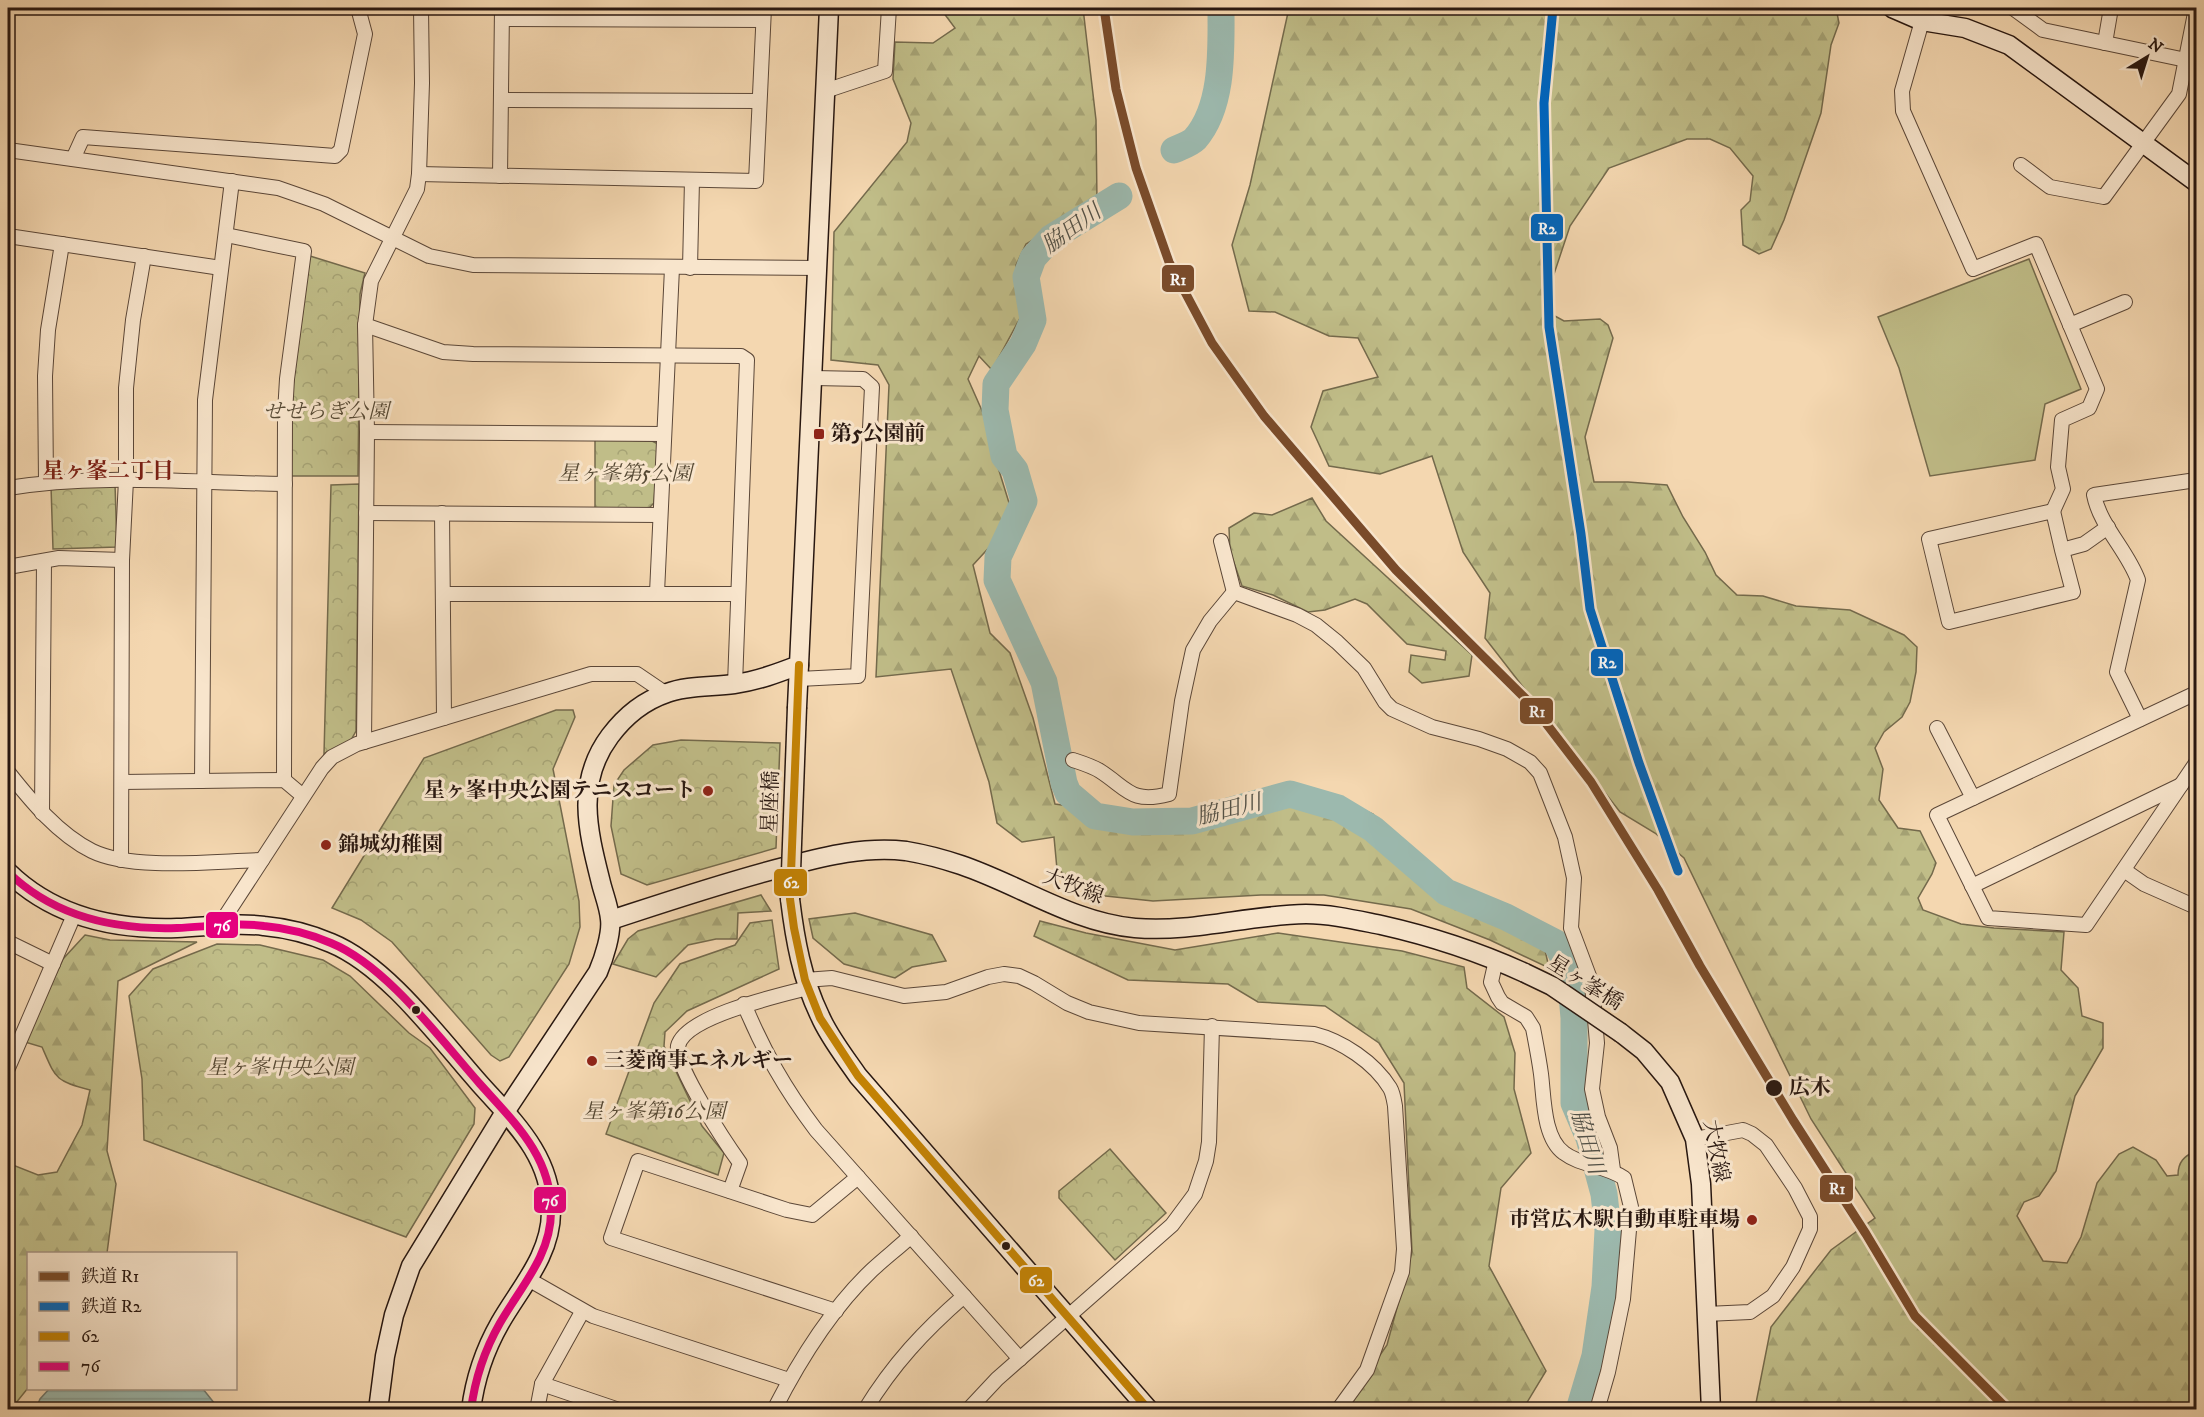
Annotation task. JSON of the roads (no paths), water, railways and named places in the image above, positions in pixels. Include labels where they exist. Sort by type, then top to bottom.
[{"type":"street","points":[[73,159],[83,137],[335,156],[341,150],[365,34],[358,8]]},
{"type":"street","points":[[364,742],[367,432],[365,325],[371,281],[412,201],[419,174],[422,8]]},
{"type":"street","name":"星座橋","points":[[829,8],[790,898],[797,949],[820,1018],[858,1076],[1149,1410]]},
{"type":"street","points":[[825,91],[885,71],[889,8]]},
{"type":"street","points":[[1892,8],[1922,21],[1965,28],[2009,45],[2196,182]]},
{"type":"street","points":[[2013,8],[2029,13],[2043,30],[2186,60]]},
{"type":"street","points":[[2105,43],[2111,8]]},
{"type":"street","points":[[2021,165],[2050,187],[2104,196],[2179,94],[2196,8]]},
{"type":"street","points":[[419,174],[500,176],[692,180],[756,181],[763,14],[502,13],[500,176]]},
{"type":"street","points":[[1922,21],[1902,91],[1903,111],[1973,268],[2036,244],[2097,389],[2088,408],[2062,420],[2058,467],[2063,489],[2053,511],[2073,592],[1949,621],[1929,539],[2053,511]]},
{"type":"street","points":[[501,99],[759,101]]},
{"type":"street","points":[[8,150],[278,188],[344,213],[391,239],[429,256],[472,266],[819,268]]},
{"type":"street","points":[[690,268],[692,180]]},
{"type":"street","points":[[202,781],[205,400],[232,181]]},
{"type":"street","points":[[8,236],[221,268]]},
{"type":"street","points":[[226,236],[304,251],[287,380],[284,780]]},
{"type":"street","points":[[46,482],[45,376],[48,330],[62,244]]},
{"type":"street","points":[[122,860],[122,560],[126,480],[126,388],[144,256]]},
{"type":"street","points":[[657,593],[672,267]]},
{"type":"street","points":[[2070,325],[2125,302]]},
{"type":"street","points":[[365,325],[443,352],[741,356],[747,360],[735,684]]},
{"type":"street","points":[[378,1410],[385,1356],[394,1315],[411,1266],[505,1112],[598,972],[605,956],[610,920],[592,848],[586,810],[587,786],[604,743],[621,720],[640,705],[665,693],[735,684],[799,672],[858,676],[872,387],[863,379],[813,378]]},
{"type":"street","points":[[367,432],[664,434]]},
{"type":"street","points":[[8,488],[46,482],[126,480],[285,484]]},
{"type":"street","points":[[2140,719],[2117,672],[2138,580],[2133,568],[2097,511],[2094,495],[2196,480]]},
{"type":"street","points":[[366,513],[660,515]]},
{"type":"street","points":[[442,513],[444,718]]},
{"type":"street","points":[[2062,550],[2084,544],[2108,527]]},
{"type":"street","points":[[1221,541],[1234,592]]},
{"type":"street","points":[[8,567],[59,558],[122,560]]},
{"type":"street","points":[[42,813],[44,561]]},
{"type":"street","points":[[1073,760],[1098,770],[1134,796],[1156,797],[1169,794],[1182,701],[1193,650],[1210,621],[1234,592]]},
{"type":"street","points":[[1234,592],[1297,615],[1316,626],[1364,668],[1385,702],[1392,709],[1432,727],[1507,749],[1530,762],[1540,773],[1565,837],[1574,878],[1571,928],[1592,984],[1597,1043],[1592,1089],[1610,1148],[1613,1170]]},
{"type":"street","points":[[443,594],[738,594]]},
{"type":"street","points":[[219,926],[321,768],[332,757],[364,742],[591,674],[637,674],[665,693]]},
{"type":"street","points":[[2195,698],[2140,719],[1937,815],[1988,918],[2086,925],[2196,763]]},
{"type":"street","points":[[1937,728],[1972,798]]},
{"type":"street","points":[[8,772],[42,813],[80,844],[94,852],[142,863],[261,860]]},
{"type":"street","points":[[122,782],[284,780],[303,796]]},
{"type":"street","points":[[1972,886],[2182,785]]},
{"type":"street","name":"大牧線","points":[[610,920],[801,862],[845,852],[890,850],[905,851],[962,866],[1089,920],[1114,925],[1134,928],[1179,928],[1275,916],[1327,915],[1414,932],[1496,960],[1525,973]]},
{"type":"street","points":[[2124,870],[2144,884],[2196,907]]},
{"type":"street","points":[[8,872],[36,895],[74,915],[117,926],[175,928],[262,925],[306,934],[332,943],[362,960],[403,998],[505,1112],[537,1151],[552,1193],[549,1237],[528,1279],[500,1323],[484,1355],[474,1387],[471,1410]]},
{"type":"street","points":[[8,1068],[74,915]]},
{"type":"street","points":[[8,942],[53,964]]},
{"type":"street","points":[[1496,960],[1491,982],[1498,997],[1502,1003],[1526,1017],[1533,1028],[1547,1126],[1562,1152],[1579,1160],[1613,1170],[1623,1178],[1631,1207],[1623,1299],[1608,1372],[1597,1410]]},
{"type":"street","name":"星ヶ峯橋","points":[[1525,973],[1552,986],[1621,1033]]},
{"type":"street","points":[[730,1191],[740,1163],[716,1130],[682,1064],[678,1050],[683,1037],[689,1031],[744,1004],[807,984],[832,978],[904,996],[946,992],[988,977],[1004,974],[1019,976],[1067,1003],[1089,1012],[1139,1023],[1314,1034],[1334,1039],[1350,1049],[1379,1074],[1391,1089],[1395,1106],[1404,1249],[1402,1272],[1367,1370],[1338,1410]]},
{"type":"street","points":[[744,1004],[761,1046],[788,1093],[816,1130],[1020,1359]]},
{"type":"street","points":[[968,1410],[1020,1359],[1172,1226],[1195,1194],[1206,1161],[1209,1142],[1212,1026]]},
{"type":"street","name":"大牧線","points":[[1621,1033],[1644,1051],[1670,1082],[1695,1138],[1701,1184],[1711,1410]]},
{"type":"street","points":[[1695,1138],[1743,1131],[1752,1134],[1766,1145],[1795,1188],[1810,1217],[1810,1229],[1793,1267],[1773,1296],[1749,1312],[1706,1314]]},
{"type":"street","points":[[836,1311],[611,1238],[638,1161],[787,1210],[812,1215],[858,1177]]},
{"type":"street","points":[[774,1410],[806,1351],[836,1311],[872,1270],[911,1236]]},
{"type":"street","points":[[528,1279],[582,1312],[789,1380]]},
{"type":"street","points":[[865,1410],[912,1344],[964,1296]]},
{"type":"street","points":[[537,1410],[542,1384],[582,1312]]},
{"type":"street","points":[[542,1384],[619,1410]]},
{"type":"waterway","name":"脇田川","points":[[1174,150],[1195,139],[1211,110],[1219,76],[1221,8]]},
{"type":"waterway","name":"脇田川","points":[[1119,196],[1051,238],[1033,258],[1026,277],[1033,320],[1023,344],[996,384],[995,410],[1004,456],[1015,470],[1024,501],[998,557],[997,580],[1044,682],[1064,783],[1068,793],[1095,816],[1133,822],[1192,821],[1290,794],[1338,808],[1373,829],[1446,892],[1506,917],[1556,943],[1570,971],[1574,1018],[1574,1103],[1589,1138],[1604,1194],[1608,1230],[1605,1287],[1595,1356],[1579,1410]]},
{"type":"rail line","name":"R1","points":[[1104,8],[1116,89],[1136,168],[1169,262],[1212,343],[1264,416],[1396,570],[1532,705],[1591,782],[1658,890],[1700,966],[1793,1120],[1915,1316],[2008,1410]]},
{"type":"rail line","name":"R2","points":[[1553,8],[1544,103],[1549,327],[1581,534],[1590,609],[1639,763],[1678,871]]},
{"type":"place","name":"第5公園前","points":[[819,434]]},
{"type":"place","name":"星ヶ峯中央公園テニスコート","points":[[708,791]]},
{"type":"place","name":"錦城幼稚園","points":[[326,845]]},
{"type":"place","name":"三菱商事エネルギー","points":[[592,1061]]},
{"type":"place","name":"広木","points":[[1774,1088]]},
{"type":"place","name":"市営広木駅自動車駐車場","points":[[1752,1220]]},
{"type":"district","name":"星ヶ峯二丁目","points":[[108,471]]},
{"type":"park label","name":"せせらぎ公園","points":[[326,412]]},
{"type":"park label","name":"星ヶ峯第5公園","points":[[625,474]]},
{"type":"park label","name":"星ヶ峯中央公園","points":[[280,1068]]},
{"type":"park label","name":"星ヶ峯第16公園","points":[[654,1112]]}]
